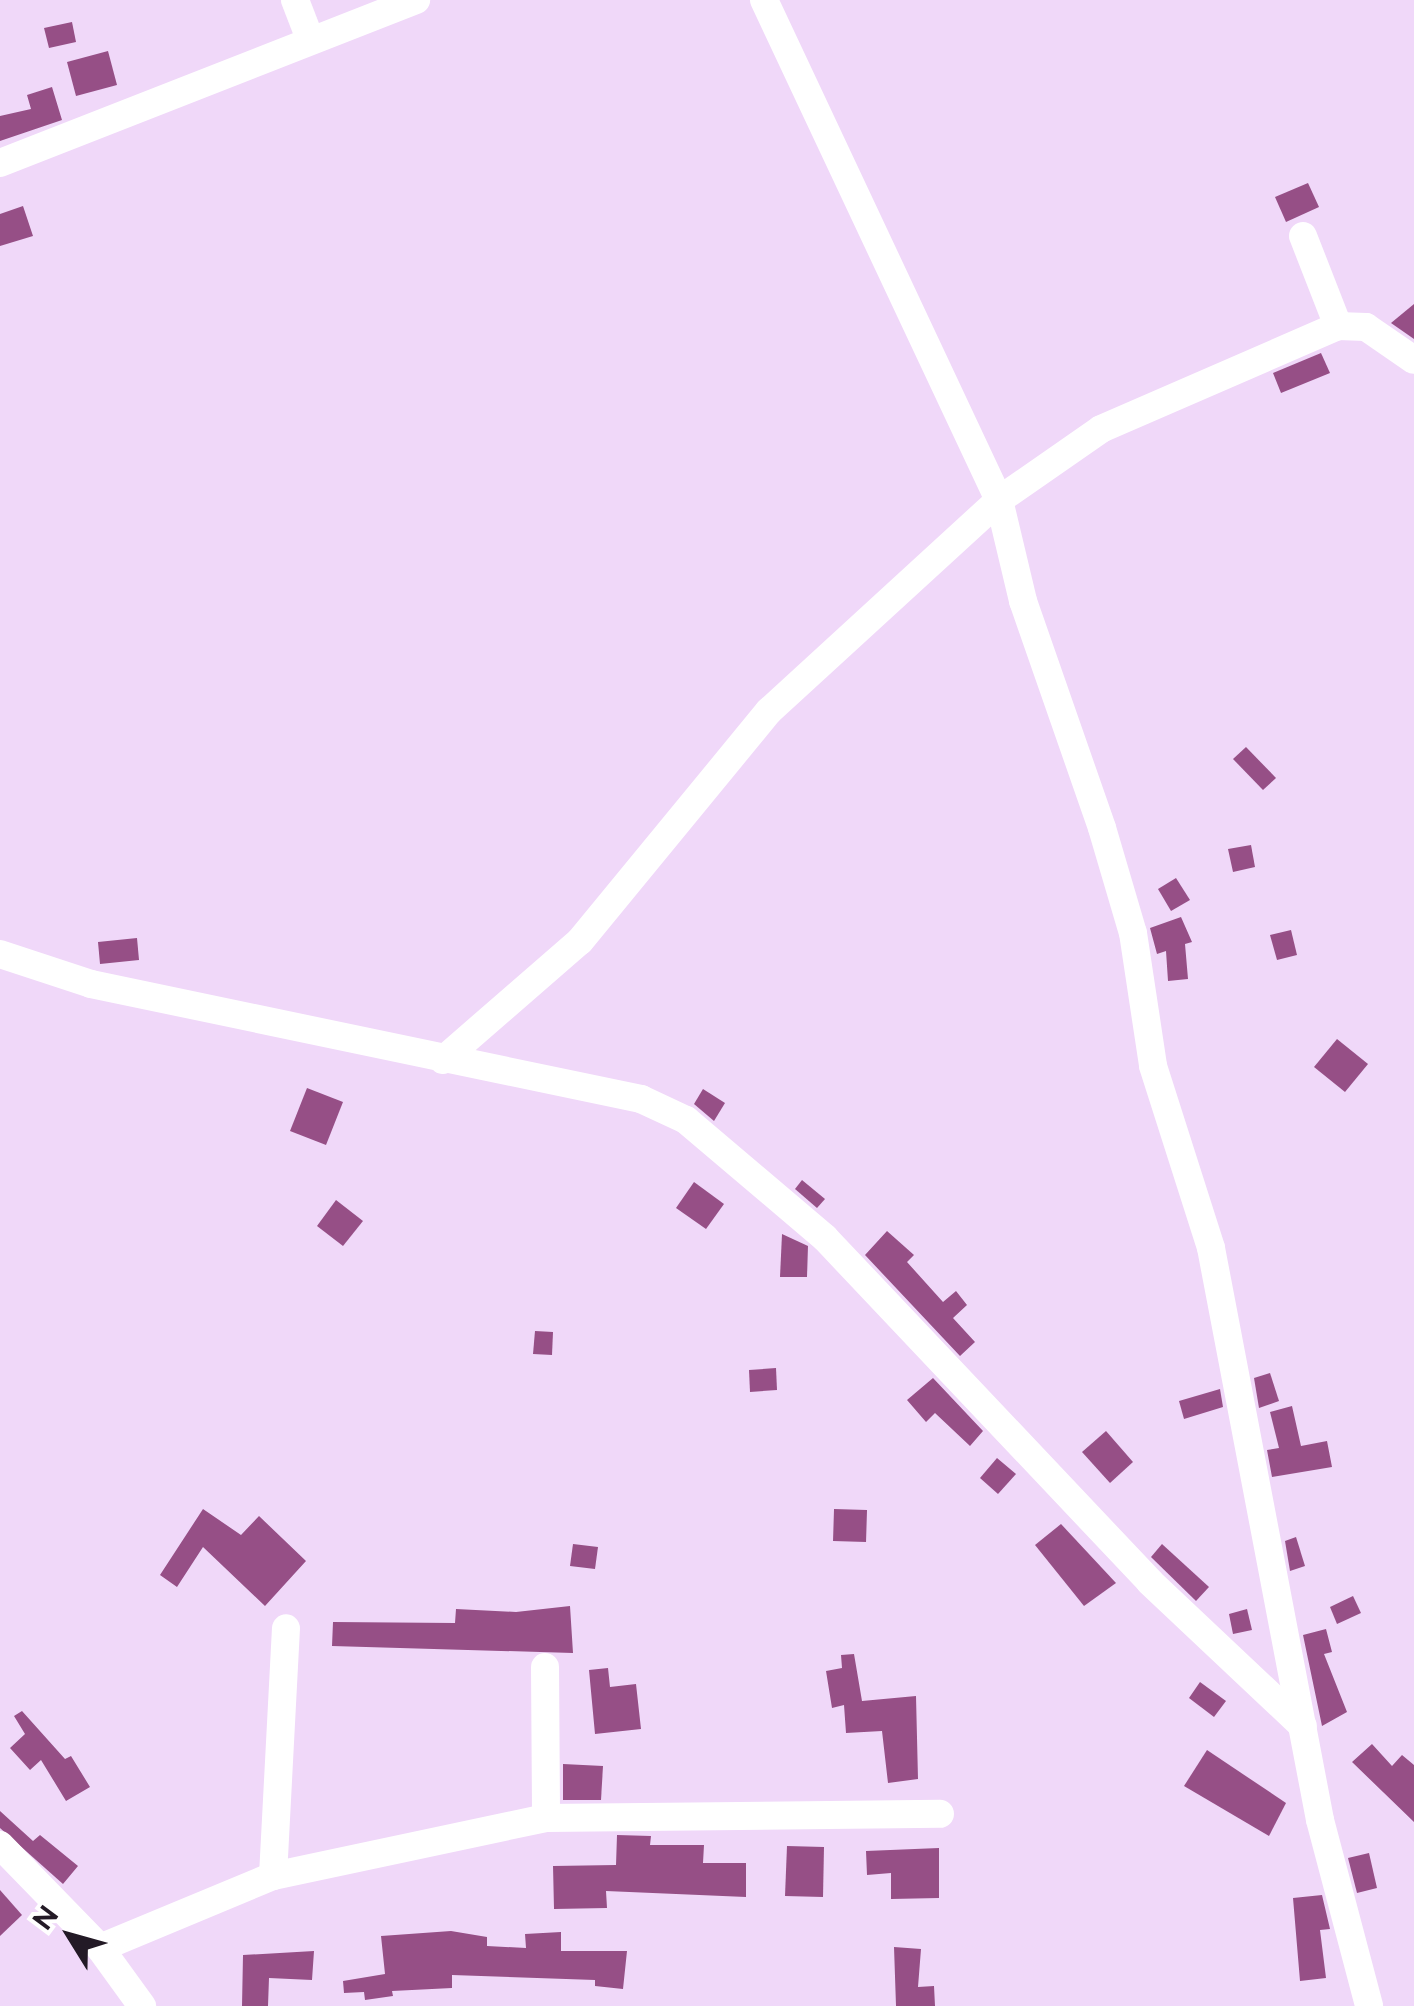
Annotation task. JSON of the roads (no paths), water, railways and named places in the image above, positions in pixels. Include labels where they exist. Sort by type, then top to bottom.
[{"type":"street","points":[[296,0],[309,37]]},
{"type":"street","points":[[0,163],[309,37],[416,0]]},
{"type":"street","points":[[764,0],[998,500],[1023,602],[1133,932],[1153,1066],[1211,1248],[1303,1726],[1370,2006]]},
{"type":"street","points":[[1303,236],[1338,326]]},
{"type":"street","points":[[443,1060],[580,941],[769,711],[998,500],[1101,429],[1338,326],[1366,326],[1414,360]]},
{"type":"street","points":[[0,954],[91,984],[641,1099],[700,1131],[825,1238],[1150,1582],[1303,1726]]},
{"type":"street","points":[[273,1876],[286,1628]]},
{"type":"street","points":[[546,1667],[546,1818]]},
{"type":"street","points":[[100,1948],[273,1876],[546,1818],[940,1814]]},
{"type":"street","points":[[0,1845],[100,1948],[142,2006]]}]
